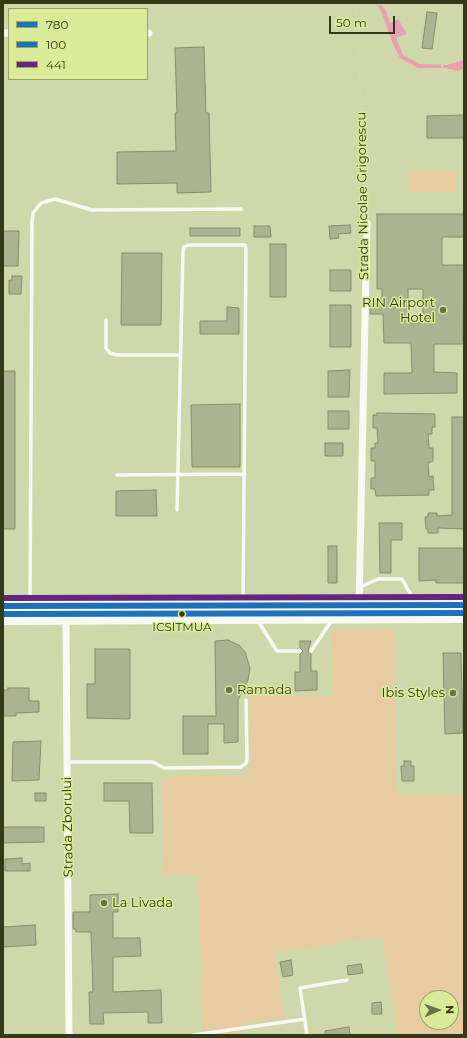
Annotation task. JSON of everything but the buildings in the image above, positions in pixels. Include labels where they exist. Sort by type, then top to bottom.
[{"type":"highway","points":[[3,606],[464,605]]},
{"type":"highway","points":[[3,619],[464,617]]},
{"type":"street","name":"Strada Nicolae Grigorescu","points":[[359,605],[367,223]]},
{"type":"street","name":"Strada Zborului","points":[[66,618],[69,1035]]},
{"type":"lane","points":[[30,606],[32,223],[34,213],[41,203],[55,199],[92,210],[241,209]]},
{"type":"lane","points":[[177,510],[179,355],[184,247],[188,245],[245,245],[245,474],[243,605]]},
{"type":"lane","points":[[106,320],[106,348],[110,353],[118,355],[179,355]]},
{"type":"lane","points":[[117,476],[245,474]]},
{"type":"lane","points":[[360,587],[378,579],[402,579],[417,605]]},
{"type":"lane","points":[[311,650],[334,617]]},
{"type":"lane","points":[[256,618],[277,651],[300,651]]},
{"type":"lane","points":[[67,762],[153,762],[164,768],[241,767],[246,763],[247,759],[246,700]]},
{"type":"lane","points":[[307,1035],[300,988],[347,980]]},
{"type":"lane","points":[[194,1035],[210,1034],[305,1019]]},
{"type":"path","name":"Strada Nicolae Grigorescu","points":[[356,3],[367,223]]},
{"type":"path","points":[[374,8],[381,3]]},
{"type":"path","points":[[442,60],[442,75]]},
{"type":"path","points":[[205,593],[222,594]]},
{"type":"shaded area","points":[[375,3],[380,3],[386,11],[390,23],[398,19],[407,34],[396,38],[403,55],[420,64],[447,65],[464,60],[464,64],[461,66],[464,66],[464,69],[458,71],[445,68],[418,68],[400,58],[393,44],[381,11]]},
{"type":"shaded area","points":[[409,170],[456,170],[456,192],[409,192]]},
{"type":"shaded area","points":[[394,629],[396,794],[464,794],[464,1035],[398,1035],[382,936],[275,953],[285,1018],[241,1024],[242,1035],[208,1035],[220,1033],[222,1027],[203,1030],[198,874],[164,875],[162,777],[250,775],[249,695],[333,696],[332,630]]},
{"type":"transit line","name":"441","points":[[3,598],[464,597]]},
{"type":"transit line","name":"780","points":[[3,606],[464,605]]},
{"type":"transit line","name":"100","points":[[3,614],[464,613]]},
{"type":"place","name":"RIN Airport Hotel","points":[[443,310]]},
{"type":"place","name":"ICSITMUA","points":[[182,614]]},
{"type":"place","name":"Ramada","points":[[229,690]]},
{"type":"place","name":"Ibis Styles","points":[[453,693]]},
{"type":"place","name":"La Livada","points":[[104,903]]}]
